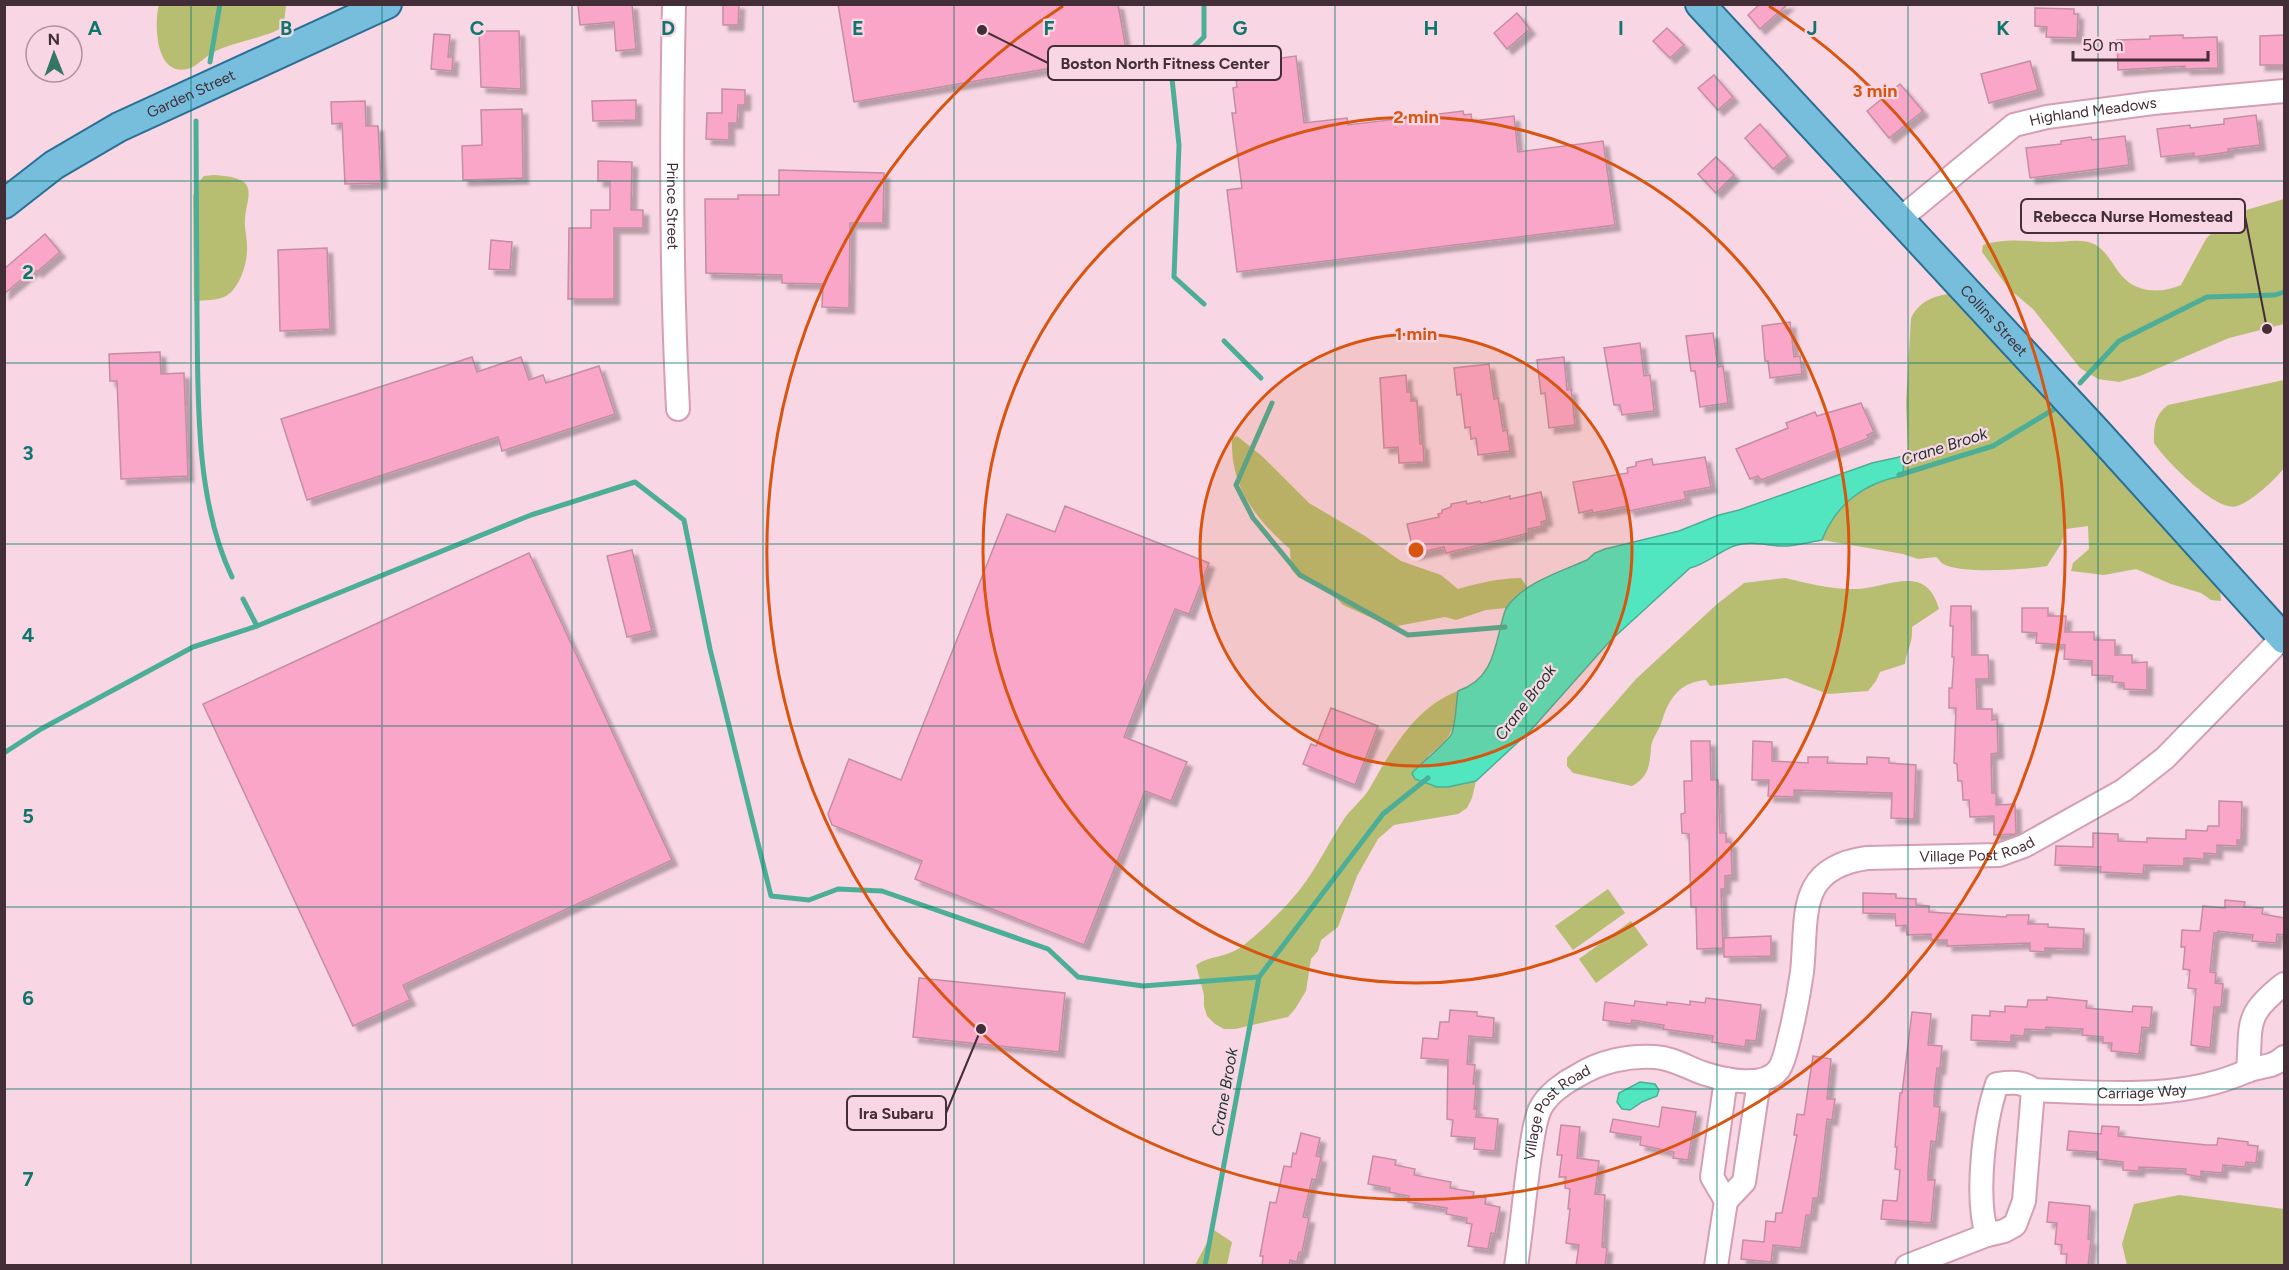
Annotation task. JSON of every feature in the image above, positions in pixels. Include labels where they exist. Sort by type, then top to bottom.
[{"type":"main road","name":"Garden Street","points":[[4,204],[54,165],[95,140],[193,92],[387,4]]},
{"type":"main road","name":"Collins Street","points":[[1700,4],[2088,422],[2284,638]]},
{"type":"street","name":"Prince Street","points":[[674,4],[674,324],[678,409]]},
{"type":"street","name":"Highland Meadows","points":[[1900,219],[2014,124],[2047,117],[2152,103],[2284,91]]},
{"type":"street","name":"Village Post Road","points":[[1516,1266],[1539,1111],[1546,1100],[1568,1081],[1587,1070],[1609,1062],[1655,1057],[1669,1059],[1704,1074],[1726,1079],[1759,1081],[1772,1076],[1779,1069],[1785,1056],[1802,971],[1804,921],[1811,893],[1822,877],[1837,865],[1867,858],[1999,855],[2024,846],[2124,790],[2165,758],[2284,638]]},
{"type":"street","points":[[2248,1071],[2251,1024],[2260,1004],[2284,986]]},
{"type":"street","name":"Carriage Way","points":[[1987,1235],[1982,1220],[1982,1184],[1989,1107],[1997,1084],[2011,1082],[2028,1086],[2033,1090],[2136,1093],[2186,1089],[2238,1077],[2248,1071],[2268,1067],[2284,1057]]},
{"type":"street","points":[[1726,1079],[1712,1177],[1726,1201]]},
{"type":"street","points":[[1716,1266],[1726,1201],[1744,1182],[1759,1081]]},
{"type":"street","points":[[1907,1266],[2015,1225],[2024,1201],[2033,1090]]},
{"type":"shaded area","points":[[159,4],[286,5],[284,23],[278,30],[216,51],[188,69],[177,69],[169,65],[159,47],[157,13]]},
{"type":"shaded area","points":[[214,175],[238,179],[247,186],[249,195],[245,215],[246,259],[239,281],[231,292],[219,299],[194,301],[193,196],[197,184],[204,176]]},
{"type":"shaded area","points":[[2284,199],[2284,324],[2229,338],[2140,376],[2119,382],[2098,379],[2080,368],[2033,309],[2009,289],[1982,252],[1983,245],[2001,241],[2089,242],[2102,250],[2127,281],[2149,290],[2165,290],[2181,285],[2206,239],[2229,215]]},
{"type":"shaded area","points":[[1961,292],[2219,572],[2221,601],[2211,600],[2201,593],[2171,584],[2136,569],[2104,575],[2071,571],[2073,563],[2089,549],[2088,526],[2066,529],[2061,544],[2047,566],[2010,570],[1964,569],[1943,564],[1936,557],[1918,559],[1903,554],[1822,540],[1836,515],[1854,497],[1876,484],[1903,476],[1904,456],[1908,449],[1906,403],[1911,318],[1926,301],[1938,296]]},
{"type":"shaded area","points":[[2284,380],[2284,468],[2263,490],[2237,506],[2217,502],[2205,494],[2169,461],[2154,443],[2156,422],[2160,413],[2168,405]]},
{"type":"shaded area","points":[[1237,436],[1263,457],[1309,503],[1365,536],[1401,561],[1441,575],[1458,589],[1513,578],[1521,578],[1527,587],[1506,608],[1486,610],[1456,620],[1445,617],[1392,627],[1343,605],[1328,590],[1298,577],[1291,569],[1290,549],[1266,525],[1247,500],[1235,472],[1232,456],[1232,438]]},
{"type":"shaded area","points":[[1785,578],[1846,589],[1867,588],[1904,581],[1915,582],[1925,586],[1933,594],[1939,609],[1912,627],[1912,638],[1905,664],[1880,672],[1868,691],[1828,694],[1786,678],[1710,686],[1706,680],[1697,681],[1682,688],[1672,698],[1652,744],[1648,770],[1638,782],[1632,786],[1573,773],[1567,766],[1567,758],[1636,679],[1716,605],[1744,583]]},
{"type":"shaded area","points":[[1458,691],[1454,721],[1449,735],[1428,756],[1448,787],[1476,781],[1467,808],[1458,814],[1394,825],[1378,839],[1357,876],[1338,927],[1321,940],[1318,951],[1311,959],[1306,991],[1288,1017],[1235,1029],[1224,1029],[1215,1024],[1207,1016],[1196,965],[1238,949],[1281,911],[1307,880],[1344,819],[1368,791],[1405,733],[1428,708]]},
{"type":"shaded area","points":[[1608,889],[1625,913],[1573,950],[1555,926]]},
{"type":"shaded area","points":[[1631,921],[1648,945],[1596,983],[1579,959]]},
{"type":"shaded area","points":[[2179,1195],[2284,1209],[2284,1265],[2127,1265],[2122,1244],[2134,1204]]},
{"type":"shaded area","points":[[1214,1230],[1232,1242],[1227,1265],[1195,1265]]},
{"type":"water","points":[[1904,456],[1903,476],[1876,483],[1864,489],[1835,516],[1822,540],[1785,546],[1753,543],[1737,545],[1690,568],[1610,641],[1531,730],[1476,781],[1437,787],[1415,779],[1412,773],[1452,733],[1458,691],[1477,680],[1489,665],[1506,609],[1514,598],[1533,584],[1587,560],[1595,553],[1605,549],[1679,531],[1872,463]]},
{"type":"water","points":[[1640,1082],[1655,1084],[1659,1090],[1657,1096],[1630,1110],[1622,1109],[1617,1102],[1619,1093]]},
{"type":"building","points":[[578,4],[632,4],[636,49],[616,51],[614,22],[580,25]]},
{"type":"building","points":[[723,4],[739,4],[738,25],[723,25]]},
{"type":"building","points":[[838,4],[1118,4],[1127,55],[854,102]]},
{"type":"building","points":[[1760,4],[1788,4],[1760,29],[1748,15]]},
{"type":"building","points":[[2035,8],[2074,9],[2074,14],[2078,14],[2077,38],[2046,37],[2047,27],[2035,26]]},
{"type":"building","points":[[1517,13],[1530,29],[1507,49],[1494,33]]},
{"type":"building","points":[[1667,28],[1684,45],[1670,58],[1653,41]]},
{"type":"building","points":[[479,31],[519,31],[521,89],[481,87]]},
{"type":"building","points":[[434,34],[450,35],[448,57],[453,57],[452,71],[431,69]]},
{"type":"building","points":[[2183,35],[2183,38],[2217,37],[2218,68],[2185,69],[2185,66],[2118,70],[2117,40]]},
{"type":"building","points":[[2284,35],[2284,65],[2260,65],[2260,36]]},
{"type":"building","points":[[1296,56],[1304,123],[1347,118],[1348,125],[1463,111],[1464,115],[1471,114],[1472,121],[1514,116],[1518,152],[1603,141],[1615,225],[1237,272],[1227,190],[1242,188],[1232,113],[1236,113],[1233,88],[1237,87],[1234,64]]},
{"type":"building","points":[[2030,61],[2038,90],[1989,103],[1981,74]]},
{"type":"building","points":[[1714,75],[1733,97],[1718,110],[1698,88]]},
{"type":"building","points":[[1900,84],[1923,111],[1889,138],[1867,111]]},
{"type":"building","points":[[722,89],[745,90],[745,105],[738,105],[737,123],[729,123],[729,140],[706,139],[707,113],[722,113]]},
{"type":"building","points":[[636,100],[636,120],[593,121],[592,101]]},
{"type":"building","points":[[365,101],[366,126],[378,126],[381,183],[345,184],[342,123],[332,124],[331,102]]},
{"type":"building","points":[[522,109],[523,178],[463,180],[462,146],[482,145],[481,110]]},
{"type":"building","points":[[2256,115],[2260,145],[2194,157],[2194,153],[2161,157],[2157,129],[2224,124],[2224,119]]},
{"type":"building","points":[[1760,124],[1788,156],[1773,169],[1745,138]]},
{"type":"building","points":[[2125,136],[2129,165],[2030,178],[2026,148],[2061,144],[2061,141],[2091,137],[2092,140]]},
{"type":"building","points":[[1716,157],[1734,175],[1716,193],[1698,174]]},
{"type":"building","points":[[598,161],[632,162],[631,210],[643,210],[643,228],[614,228],[614,299],[568,299],[569,228],[591,228],[591,210],[610,210],[610,181],[598,181]]},
{"type":"building","points":[[779,170],[884,173],[883,223],[850,223],[849,308],[822,307],[823,284],[782,283],[782,275],[706,273],[705,199],[738,199],[738,195],[779,195]]},
{"type":"building","points":[[45,234],[60,252],[37,272],[34,269],[4,294],[4,269]]},
{"type":"building","points":[[491,240],[512,242],[510,270],[489,269]]},
{"type":"building","points":[[327,248],[330,329],[280,331],[278,250]]},
{"type":"building","points":[[1790,322],[1794,357],[1800,356],[1802,374],[1770,378],[1768,361],[1765,361],[1762,326]]},
{"type":"building","points":[[1713,333],[1718,367],[1723,366],[1728,403],[1700,407],[1695,371],[1691,371],[1686,336]]},
{"type":"building","points":[[1640,343],[1644,376],[1650,375],[1654,411],[1622,415],[1620,405],[1614,405],[1604,348]]},
{"type":"building","points":[[160,352],[161,374],[184,373],[188,476],[121,479],[117,381],[110,381],[109,354]]},
{"type":"building","points":[[472,357],[477,372],[521,357],[529,380],[543,375],[546,383],[599,366],[615,414],[502,451],[498,437],[307,500],[281,419]]},
{"type":"building","points":[[1564,357],[1567,390],[1571,389],[1575,425],[1549,428],[1545,393],[1541,394],[1537,360]]},
{"type":"building","points":[[1489,364],[1494,399],[1498,398],[1503,431],[1507,430],[1510,451],[1478,455],[1476,438],[1471,439],[1470,427],[1465,428],[1461,394],[1457,395],[1454,368]]},
{"type":"building","points":[[1406,375],[1407,392],[1411,392],[1411,401],[1417,401],[1420,444],[1423,444],[1424,462],[1399,463],[1398,447],[1384,448],[1380,378]]},
{"type":"building","points":[[1861,403],[1874,432],[1867,435],[1869,438],[1761,480],[1758,476],[1750,479],[1736,449],[1788,428],[1786,423],[1815,412],[1817,416]]},
{"type":"building","points":[[1705,457],[1711,487],[1684,492],[1686,499],[1629,511],[1628,506],[1593,513],[1592,510],[1579,513],[1573,482],[1628,473],[1627,468],[1636,466],[1636,462],[1652,459],[1653,465]]},
{"type":"building","points":[[1541,492],[1547,520],[1541,522],[1542,526],[1528,529],[1529,533],[1446,553],[1444,547],[1414,554],[1407,524],[1439,517],[1438,514],[1451,507],[1451,504],[1466,501],[1467,504],[1480,501],[1481,503]]},
{"type":"building","points":[[1065,506],[1209,563],[1189,614],[1175,609],[1124,737],[1187,762],[1171,801],[1145,791],[1084,945],[915,879],[922,861],[832,825],[828,814],[849,759],[901,780],[1007,514],[1055,532]]},
{"type":"building","points":[[632,550],[652,631],[627,637],[607,556]]},
{"type":"building","points":[[529,553],[672,860],[403,985],[410,1000],[353,1026],[203,704]]},
{"type":"building","points":[[1951,606],[1971,606],[1972,655],[1988,655],[1989,679],[1976,679],[1977,709],[1992,709],[1992,720],[1997,719],[1998,753],[1991,754],[1992,793],[1996,793],[1996,805],[2015,804],[2016,834],[1994,835],[1994,816],[1970,817],[1969,800],[1963,800],[1962,781],[1958,781],[1957,764],[1954,763],[1956,708],[1949,708],[1949,688],[1952,688],[1954,657],[1952,657],[1953,626],[1950,626]]},
{"type":"building","points":[[2022,608],[2048,608],[2048,616],[2066,616],[2065,632],[2094,632],[2094,640],[2115,640],[2115,655],[2132,655],[2132,663],[2147,662],[2147,690],[2124,689],[2124,683],[2112,682],[2113,676],[2092,675],[2092,661],[2064,659],[2065,645],[2036,643],[2037,633],[2022,632]]},
{"type":"building","points":[[1331,708],[1378,726],[1355,785],[1303,764],[1311,744],[1316,746]]},
{"type":"building","points":[[1691,741],[1710,741],[1711,780],[1718,780],[1720,833],[1726,833],[1726,842],[1731,842],[1732,875],[1725,876],[1725,889],[1721,889],[1723,948],[1697,949],[1696,907],[1691,907],[1689,834],[1682,833],[1681,814],[1685,813],[1684,781],[1692,781]]},
{"type":"building","points":[[1753,741],[1772,742],[1772,761],[1808,763],[1808,757],[1828,757],[1827,763],[1867,764],[1867,757],[1889,758],[1889,763],[1916,765],[1914,819],[1891,818],[1892,793],[1794,790],[1794,797],[1768,796],[1769,780],[1752,780]]},
{"type":"building","points":[[2219,801],[2242,802],[2241,840],[2237,840],[2237,846],[2217,845],[2217,854],[2204,853],[2204,859],[2184,858],[2184,866],[2144,865],[2143,874],[2100,872],[2101,867],[2055,865],[2056,846],[2093,847],[2093,833],[2118,834],[2118,841],[2147,842],[2147,838],[2186,839],[2186,830],[2207,831],[2208,826],[2219,826]]},
{"type":"building","points":[[1863,893],[1896,894],[1896,898],[1916,899],[1916,905],[1929,906],[1929,912],[2006,917],[2007,915],[2029,915],[2028,924],[2084,929],[2083,949],[2045,948],[2045,952],[2030,951],[2030,943],[1947,946],[1947,940],[1931,940],[1931,934],[1907,935],[1906,925],[1896,926],[1895,914],[1863,913]]},
{"type":"building","points":[[2225,900],[2245,902],[2244,907],[2263,908],[2262,914],[2284,918],[2284,935],[2277,934],[2276,943],[2252,941],[2253,935],[2218,931],[2214,933],[2210,972],[2216,973],[2215,983],[2223,984],[2221,1007],[2214,1007],[2210,1048],[2191,1045],[2196,989],[2188,988],[2190,970],[2183,969],[2185,947],[2181,947],[2182,930],[2200,931],[2203,906],[2225,908]]},
{"type":"building","points":[[1771,936],[1771,956],[1724,957],[1724,938]]},
{"type":"building","points":[[919,978],[1065,993],[1059,1052],[913,1037]]},
{"type":"building","points":[[2047,997],[2087,1001],[2086,1008],[2132,1012],[2133,1006],[2152,1007],[2150,1028],[2142,1027],[2139,1054],[2111,1051],[2112,1043],[2103,1043],[2103,1037],[2082,1035],[2083,1029],[2046,1027],[2045,1030],[2025,1029],[2024,1036],[2011,1035],[2011,1042],[1971,1040],[1972,1015],[1990,1016],[1990,1011],[2005,1012],[2005,1006],[2027,1007],[2028,1000],[2047,1000]]},
{"type":"building","points":[[1706,998],[1761,1005],[1756,1041],[1746,1040],[1745,1047],[1712,1042],[1713,1036],[1663,1029],[1664,1025],[1632,1020],[1631,1024],[1603,1020],[1605,1002],[1634,1006],[1635,1001],[1690,1005],[1690,1001],[1705,1003]]},
{"type":"building","points":[[1450,1010],[1477,1012],[1477,1016],[1494,1018],[1493,1038],[1469,1036],[1467,1064],[1475,1065],[1473,1084],[1476,1084],[1474,1109],[1477,1109],[1476,1117],[1498,1119],[1495,1151],[1474,1149],[1475,1138],[1451,1136],[1453,1120],[1447,1119],[1448,1060],[1421,1058],[1423,1038],[1438,1039],[1440,1022],[1449,1022]]},
{"type":"building","points":[[1912,1012],[1931,1014],[1928,1045],[1942,1046],[1934,1097],[1934,1106],[1940,1107],[1936,1142],[1931,1141],[1928,1172],[1928,1180],[1935,1180],[1931,1223],[1881,1219],[1883,1200],[1897,1201],[1900,1170],[1895,1169],[1897,1147],[1895,1147]]},
{"type":"building","points":[[1813,1056],[1831,1059],[1827,1099],[1835,1099],[1832,1120],[1827,1119],[1818,1198],[1813,1198],[1811,1215],[1806,1215],[1801,1248],[1773,1245],[1771,1262],[1741,1259],[1743,1240],[1764,1242],[1766,1221],[1775,1222],[1776,1213],[1782,1213],[1797,1135],[1794,1135],[1797,1114],[1804,1115]]},
{"type":"building","points":[[1662,1107],[1696,1112],[1688,1160],[1673,1158],[1674,1152],[1640,1145],[1641,1137],[1610,1132],[1613,1119],[1659,1127]]},
{"type":"building","points":[[1561,1125],[1580,1127],[1577,1158],[1599,1161],[1595,1194],[1605,1195],[1602,1247],[1607,1248],[1605,1266],[1576,1266],[1579,1245],[1566,1243],[1570,1189],[1565,1188],[1566,1177],[1559,1177],[1562,1155],[1557,1155]]},
{"type":"building","points":[[2102,1126],[2119,1127],[2118,1136],[2207,1145],[2217,1145],[2218,1138],[2248,1142],[2248,1145],[2258,1146],[2256,1163],[2246,1162],[2245,1167],[2223,1165],[2222,1173],[2201,1171],[2201,1177],[2185,1174],[2186,1169],[2139,1167],[2139,1171],[2123,1170],[2123,1162],[2097,1159],[2097,1152],[2067,1150],[2069,1131],[2101,1134]]},
{"type":"building","points":[[1301,1133],[1320,1138],[1316,1156],[1321,1157],[1316,1180],[1312,1179],[1303,1217],[1309,1218],[1302,1252],[1299,1252],[1297,1262],[1290,1260],[1289,1266],[1262,1266],[1263,1256],[1260,1256],[1270,1202],[1276,1203],[1284,1166],[1291,1167],[1293,1153],[1296,1154]]},
{"type":"building","points":[[1373,1156],[1396,1160],[1395,1165],[1415,1169],[1414,1175],[1451,1182],[1450,1188],[1474,1192],[1473,1196],[1486,1198],[1485,1204],[1500,1207],[1495,1234],[1491,1233],[1488,1249],[1468,1246],[1472,1224],[1466,1223],[1467,1218],[1446,1214],[1447,1208],[1408,1202],[1409,1196],[1389,1192],[1390,1188],[1368,1184]]},
{"type":"building","points":[[2049,1202],[2090,1206],[2088,1239],[2091,1240],[2088,1266],[2066,1266],[2067,1254],[2061,1254],[2062,1245],[2055,1244],[2057,1223],[2047,1222]]},
{"type":"waterway","points":[[210,62],[220,4]]},
{"type":"waterway","points":[[1204,4],[1204,37],[1171,69],[1179,145],[1174,277],[1204,304]]},
{"type":"waterway","points":[[196,121],[198,379],[201,448],[211,515],[232,577]]},
{"type":"waterway","name":"Crane Brook","points":[[2080,383],[2119,341],[2207,297],[2275,295],[2284,292]]},
{"type":"waterway","points":[[1224,341],[1261,378]]},
{"type":"waterway","points":[[1272,403],[1236,485],[1253,518],[1300,575],[1408,635],[1505,627]]},
{"type":"waterway","name":"Crane Brook","points":[[1899,475],[1993,446],[2056,408]]},
{"type":"waterway","points":[[4,753],[41,729],[193,647],[257,626],[531,515],[635,482],[684,520],[710,649],[771,896],[809,900],[838,889],[882,891],[1048,949],[1078,977],[1143,986],[1259,977]]},
{"type":"waterway","points":[[243,599],[257,626]]},
{"type":"waterway","name":"Crane Brook","points":[[1205,1266],[1259,977],[1383,814],[1428,778]]},
{"type":"place","name":"Boston North Fitness Center","points":[[982,30]]},
{"type":"place","name":"Rebecca Nurse Homestead","points":[[2267,329]]},
{"type":"place","name":"Ira Subaru","points":[[981,1029]]}]
